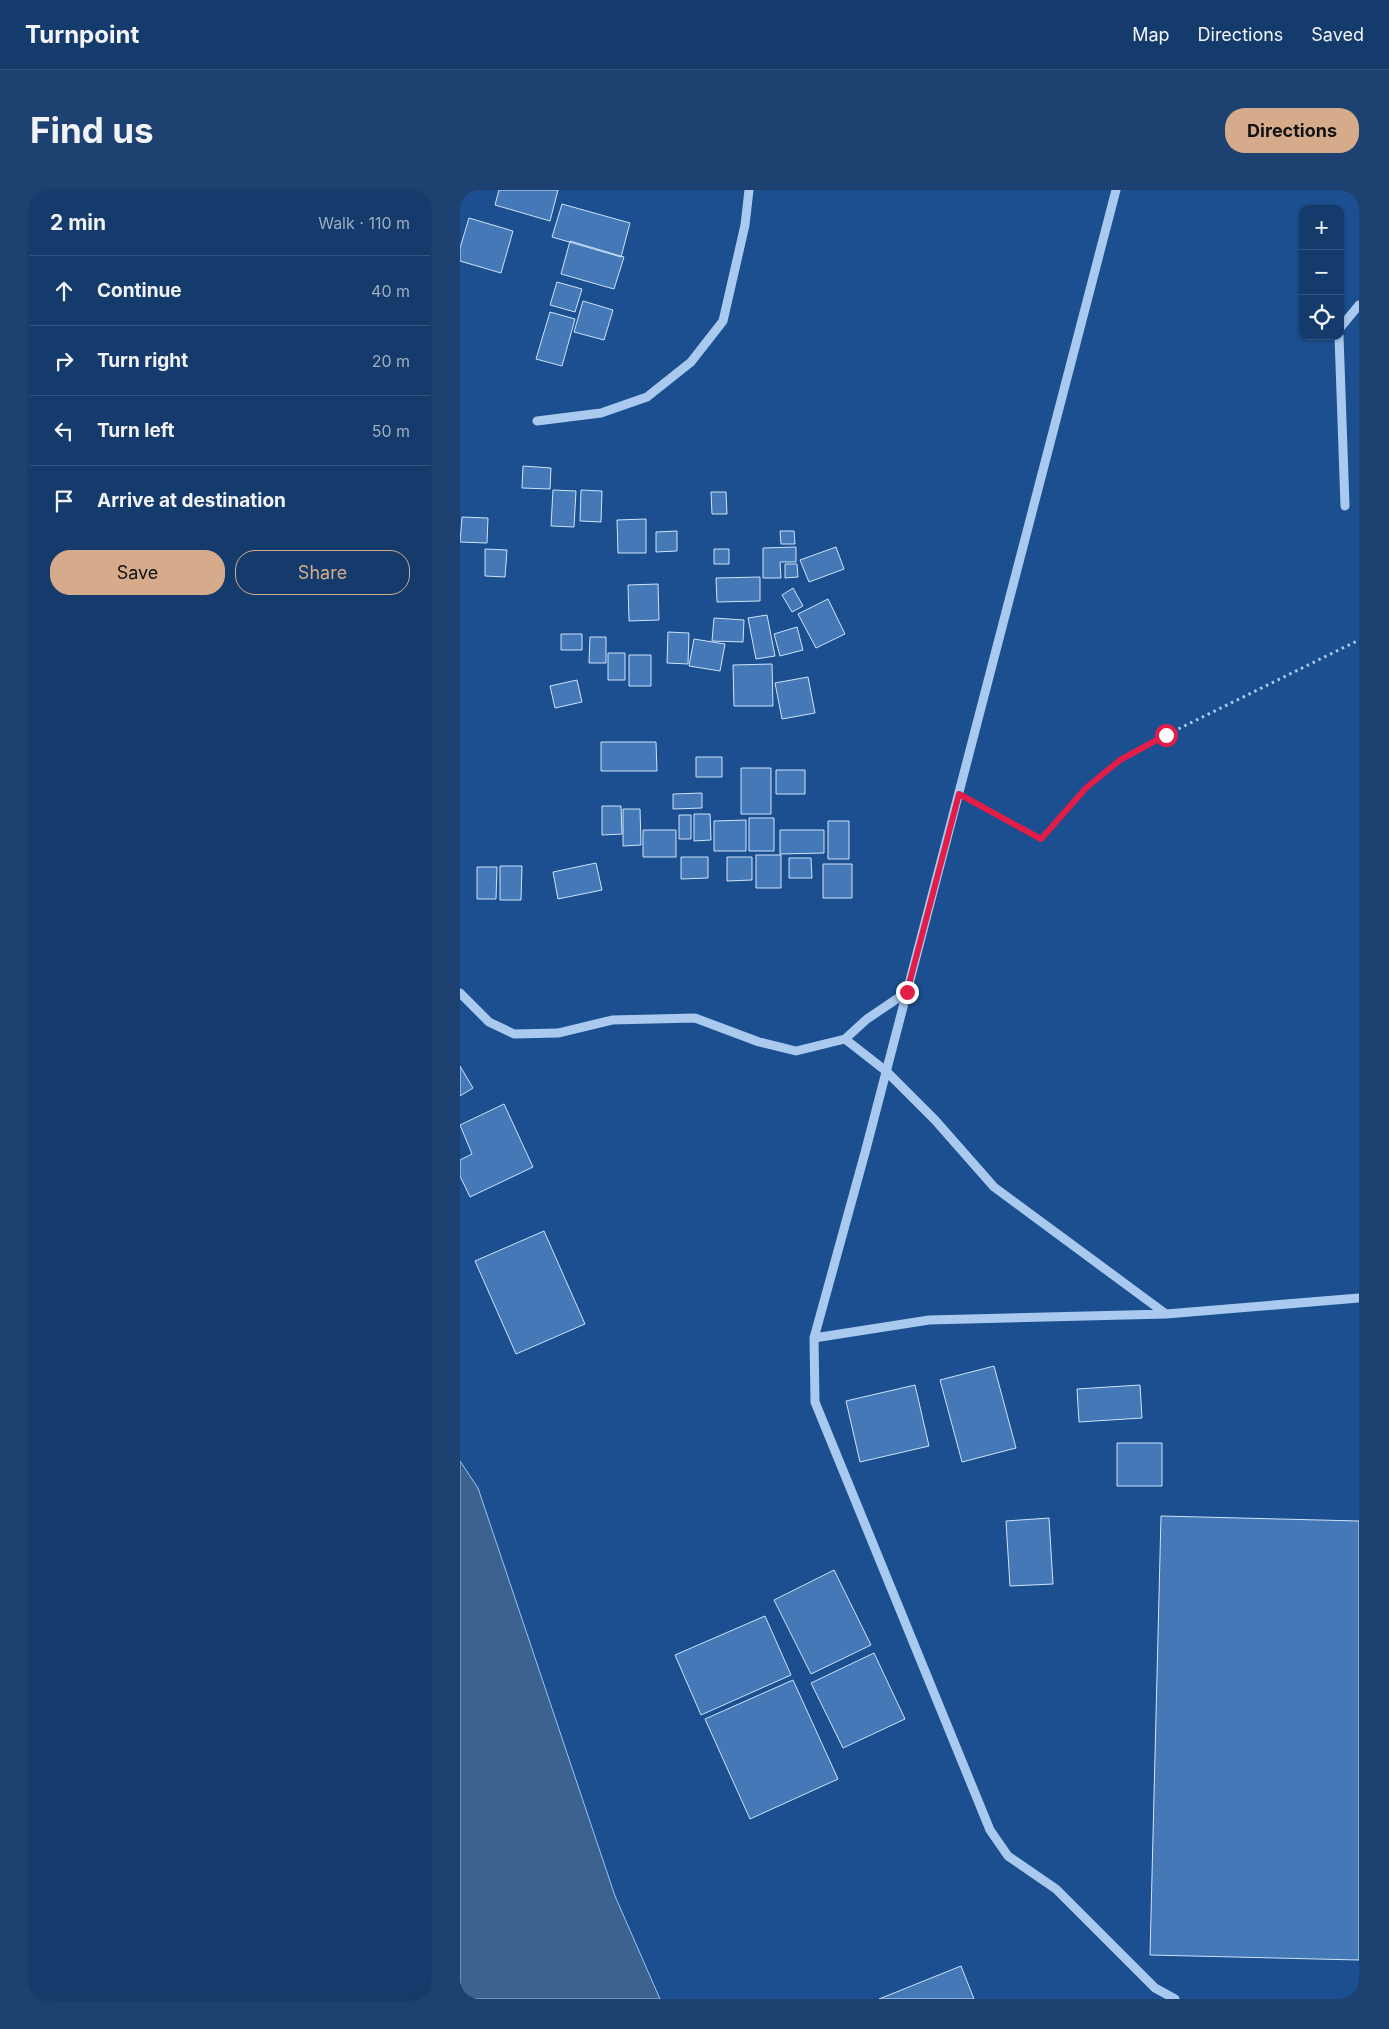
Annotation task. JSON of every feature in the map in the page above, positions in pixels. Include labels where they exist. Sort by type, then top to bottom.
[{"type":"street","points":[[537,421],[601,414],[647,397],[691,362],[724,321],[745,225],[749,190]]},
{"type":"street","points":[[1116,190],[907,992],[814,1338],[814,1402],[990,1830],[1008,1856],[1056,1889],[1156,1988],[1175,1999]]},
{"type":"street","points":[[1344,323],[1359,305]]},
{"type":"street","points":[[1339,340],[1345,506]]},
{"type":"street","points":[[460,993],[488,1022],[514,1034],[558,1034],[612,1020],[695,1018],[759,1042],[796,1051],[845,1039],[867,1019],[907,992]]},
{"type":"street","points":[[845,1039],[886,1071],[935,1120],[994,1187],[1166,1314]]},
{"type":"street","points":[[814,1338],[929,1320],[1166,1314],[1359,1298]]},
{"type":"path","points":[[959,794],[1041,839],[1086,788],[1120,760],[1166,735],[1308,667],[1359,640]]},
{"type":"water","points":[[460,1461],[478,1488],[615,1896],[660,1999],[460,1999]]},
{"type":"building","points":[[499,190],[558,190],[550,221],[495,205]]},
{"type":"building","points":[[562,204],[630,223],[621,257],[552,237]]},
{"type":"building","points":[[469,218],[513,231],[501,273],[460,261],[460,248]]},
{"type":"building","points":[[570,241],[624,257],[614,289],[561,274]]},
{"type":"building","points":[[557,282],[582,289],[575,312],[550,305]]},
{"type":"building","points":[[583,301],[613,310],[604,340],[574,332]]},
{"type":"building","points":[[550,312],[575,319],[562,366],[536,359]]},
{"type":"building","points":[[523,466],[551,468],[550,489],[522,488]]},
{"type":"building","points":[[553,490],[576,491],[574,527],[551,526]]},
{"type":"building","points":[[581,490],[602,491],[601,522],[580,521]]},
{"type":"building","points":[[711,492],[726,492],[727,514],[712,514]]},
{"type":"building","points":[[462,517],[488,518],[487,543],[460,542]]},
{"type":"building","points":[[646,519],[646,553],[618,553],[617,520]]},
{"type":"building","points":[[677,531],[677,551],[656,552],[656,532]]},
{"type":"building","points":[[780,531],[794,531],[795,544],[781,544]]},
{"type":"building","points":[[796,547],[796,562],[780,562],[781,578],[763,578],[763,548]]},
{"type":"building","points":[[836,547],[844,569],[809,582],[800,560]]},
{"type":"building","points":[[485,549],[507,550],[505,577],[485,576]]},
{"type":"building","points":[[714,549],[729,549],[729,564],[714,564]]},
{"type":"building","points":[[785,564],[797,564],[798,577],[785,578]]},
{"type":"building","points":[[760,577],[760,601],[717,602],[716,578]]},
{"type":"building","points":[[658,584],[659,620],[629,621],[628,585]]},
{"type":"building","points":[[793,588],[803,606],[792,612],[782,595]]},
{"type":"building","points":[[828,599],[845,634],[816,648],[798,614]]},
{"type":"building","points":[[767,615],[775,656],[756,659],[748,618]]},
{"type":"building","points":[[714,618],[744,620],[743,642],[712,641]]},
{"type":"building","points":[[797,627],[803,650],[780,656],[774,634]]},
{"type":"building","points":[[668,632],[689,633],[688,664],[667,663]]},
{"type":"building","points":[[561,634],[582,634],[582,650],[561,650]]},
{"type":"building","points":[[590,637],[606,637],[606,663],[589,663]]},
{"type":"building","points":[[694,639],[725,644],[720,671],[689,666]]},
{"type":"building","points":[[608,653],[625,653],[625,680],[608,680]]},
{"type":"building","points":[[629,655],[651,655],[651,686],[629,686]]},
{"type":"building","points":[[772,664],[773,706],[734,706],[733,665]]},
{"type":"building","points":[[808,677],[815,713],[782,719],[775,683]]},
{"type":"building","points":[[577,680],[582,702],[555,708],[550,686]]},
{"type":"building","points":[[601,742],[656,742],[657,771],[601,771]]},
{"type":"building","points":[[696,757],[722,757],[722,777],[696,777]]},
{"type":"building","points":[[741,768],[771,768],[771,814],[741,814]]},
{"type":"building","points":[[776,770],[805,770],[805,794],[776,794]]},
{"type":"building","points":[[702,793],[702,808],[673,809],[673,794]]},
{"type":"building","points":[[602,806],[621,806],[622,834],[602,835]]},
{"type":"building","points":[[623,809],[640,809],[641,845],[623,846]]},
{"type":"building","points":[[694,814],[710,814],[711,840],[694,841]]},
{"type":"building","points":[[679,815],[691,815],[691,839],[679,839]]},
{"type":"building","points":[[749,818],[774,818],[774,851],[749,851]]},
{"type":"building","points":[[746,820],[746,851],[714,851],[714,821]]},
{"type":"building","points":[[828,821],[849,821],[849,859],[828,859]]},
{"type":"building","points":[[643,830],[676,830],[676,857],[643,857]]},
{"type":"building","points":[[780,830],[824,830],[824,853],[780,854]]},
{"type":"building","points":[[756,855],[781,855],[781,888],[756,888]]},
{"type":"building","points":[[681,857],[708,857],[708,878],[681,879]]},
{"type":"building","points":[[727,857],[752,857],[752,880],[727,881]]},
{"type":"building","points":[[789,858],[811,858],[812,878],[789,878]]},
{"type":"building","points":[[596,863],[602,890],[558,899],[553,872]]},
{"type":"building","points":[[823,864],[852,864],[852,898],[823,898]]},
{"type":"building","points":[[500,866],[522,866],[521,900],[500,900]]},
{"type":"building","points":[[477,867],[497,867],[496,899],[477,899]]},
{"type":"building","points":[[460,1066],[473,1088],[460,1096]]},
{"type":"building","points":[[504,1104],[533,1167],[470,1197],[460,1176],[460,1160],[472,1154],[460,1125]]},
{"type":"building","points":[[544,1231],[585,1324],[516,1354],[475,1261]]},
{"type":"building","points":[[994,1366],[1016,1448],[962,1462],[940,1380]]},
{"type":"building","points":[[915,1385],[929,1446],[860,1462],[846,1401]]},
{"type":"building","points":[[1140,1385],[1142,1418],[1079,1422],[1077,1389]]},
{"type":"building","points":[[1117,1443],[1162,1443],[1162,1486],[1117,1486]]},
{"type":"building","points":[[1161,1516],[1359,1521],[1359,1960],[1150,1955]]},
{"type":"building","points":[[1049,1518],[1053,1584],[1010,1586],[1006,1521]]},
{"type":"building","points":[[834,1570],[871,1645],[811,1674],[774,1600]]},
{"type":"building","points":[[765,1616],[791,1675],[701,1715],[675,1655]]},
{"type":"building","points":[[874,1653],[905,1719],[843,1748],[811,1683]]},
{"type":"building","points":[[793,1680],[838,1779],[750,1819],[705,1719]]},
{"type":"building","points":[[961,1966],[974,1999],[879,1999]]},
{"type":"route","points":[[907,992],[959,794],[1041,839],[1086,788],[1120,760],[1166,735]]}]
